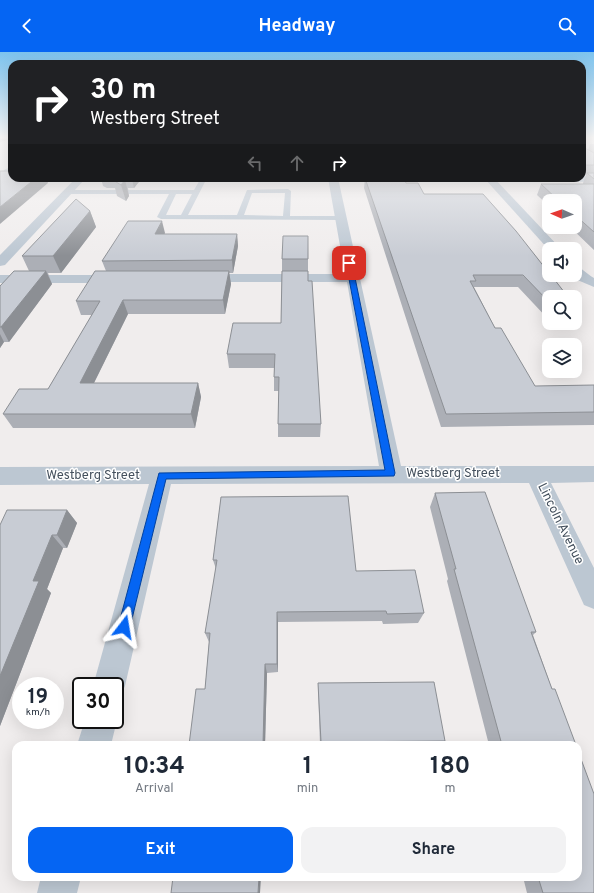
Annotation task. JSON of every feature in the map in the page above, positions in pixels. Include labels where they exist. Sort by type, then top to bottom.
[{"type":"street","points":[[0,262],[77,182]]},
{"type":"street","points":[[334,182],[391,473]]},
{"type":"street","points":[[493,182],[548,242]]},
{"type":"street","points":[[582,277],[594,283]]},
{"type":"street","points":[[191,278],[352,278]]},
{"type":"street","points":[[0,279],[136,279]]},
{"type":"street","name":"Westberg Street","points":[[0,476],[162,476],[391,473],[594,474]]},
{"type":"street","name":"Lincoln Avenue","points":[[536,474],[594,596]]},
{"type":"street","points":[[111,677],[162,476]]},
{"type":"street","points":[[95,741],[98,729]]},
{"type":"street","points":[[57,893],[60,881]]},
{"type":"lane","points":[[184,217],[202,182]]},
{"type":"lane","points":[[174,191],[161,217],[340,218]]},
{"type":"lane","points":[[240,218],[250,191],[288,191],[286,218]]},
{"type":"lane","points":[[67,192],[196,192]]},
{"type":"building","points":[[0,177],[8,177],[8,182],[31,182],[0,207]]},
{"type":"building","points":[[116,182],[123,182],[121,185]]},
{"type":"building","points":[[366,182],[418,183],[424,194],[483,194],[516,231],[542,264],[542,282],[556,282],[563,290],[542,290],[542,295],[523,275],[473,275],[476,281],[470,281],[495,328],[501,328],[535,386],[594,385],[594,412],[446,414]]},
{"type":"building","points":[[541,184],[594,184],[594,232],[582,221],[582,194],[552,194]]},
{"type":"building","points":[[76,199],[90,211],[53,256],[22,256]]},
{"type":"building","points":[[128,221],[162,221],[155,234],[237,234],[232,260],[102,261]]},
{"type":"building","points":[[283,236],[308,236],[308,259],[282,259]]},
{"type":"building","points":[[14,271],[46,271],[0,327],[0,286]]},
{"type":"building","points":[[95,271],[229,271],[223,300],[123,300],[80,383],[198,383],[191,414],[3,414],[19,389],[48,389],[100,301],[76,301]]},
{"type":"building","points":[[282,271],[308,271],[308,281],[312,281],[321,424],[278,424],[279,377],[274,377],[275,354],[227,354],[233,323],[281,323]]},
{"type":"building","points":[[485,492],[536,632],[531,632],[552,689],[555,689],[574,741],[501,741],[435,493]]},
{"type":"building","points":[[348,496],[356,571],[415,570],[424,613],[387,614],[386,611],[277,612],[277,664],[265,664],[263,741],[190,741],[196,689],[205,689],[210,633],[205,633],[217,560],[213,560],[221,497]]},
{"type":"building","points":[[7,510],[67,510],[57,535],[52,535],[33,581],[39,581],[0,676],[0,525]]},
{"type":"building","points":[[434,682],[445,741],[321,741],[318,683]]},
{"type":"building","points":[[582,762],[594,794],[594,893],[543,893],[539,881],[582,881]]},
{"type":"building","points":[[172,881],[259,881],[258,893],[171,893]]},
{"type":"route","points":[[124,627],[162,476],[391,473],[349,263]]}]
